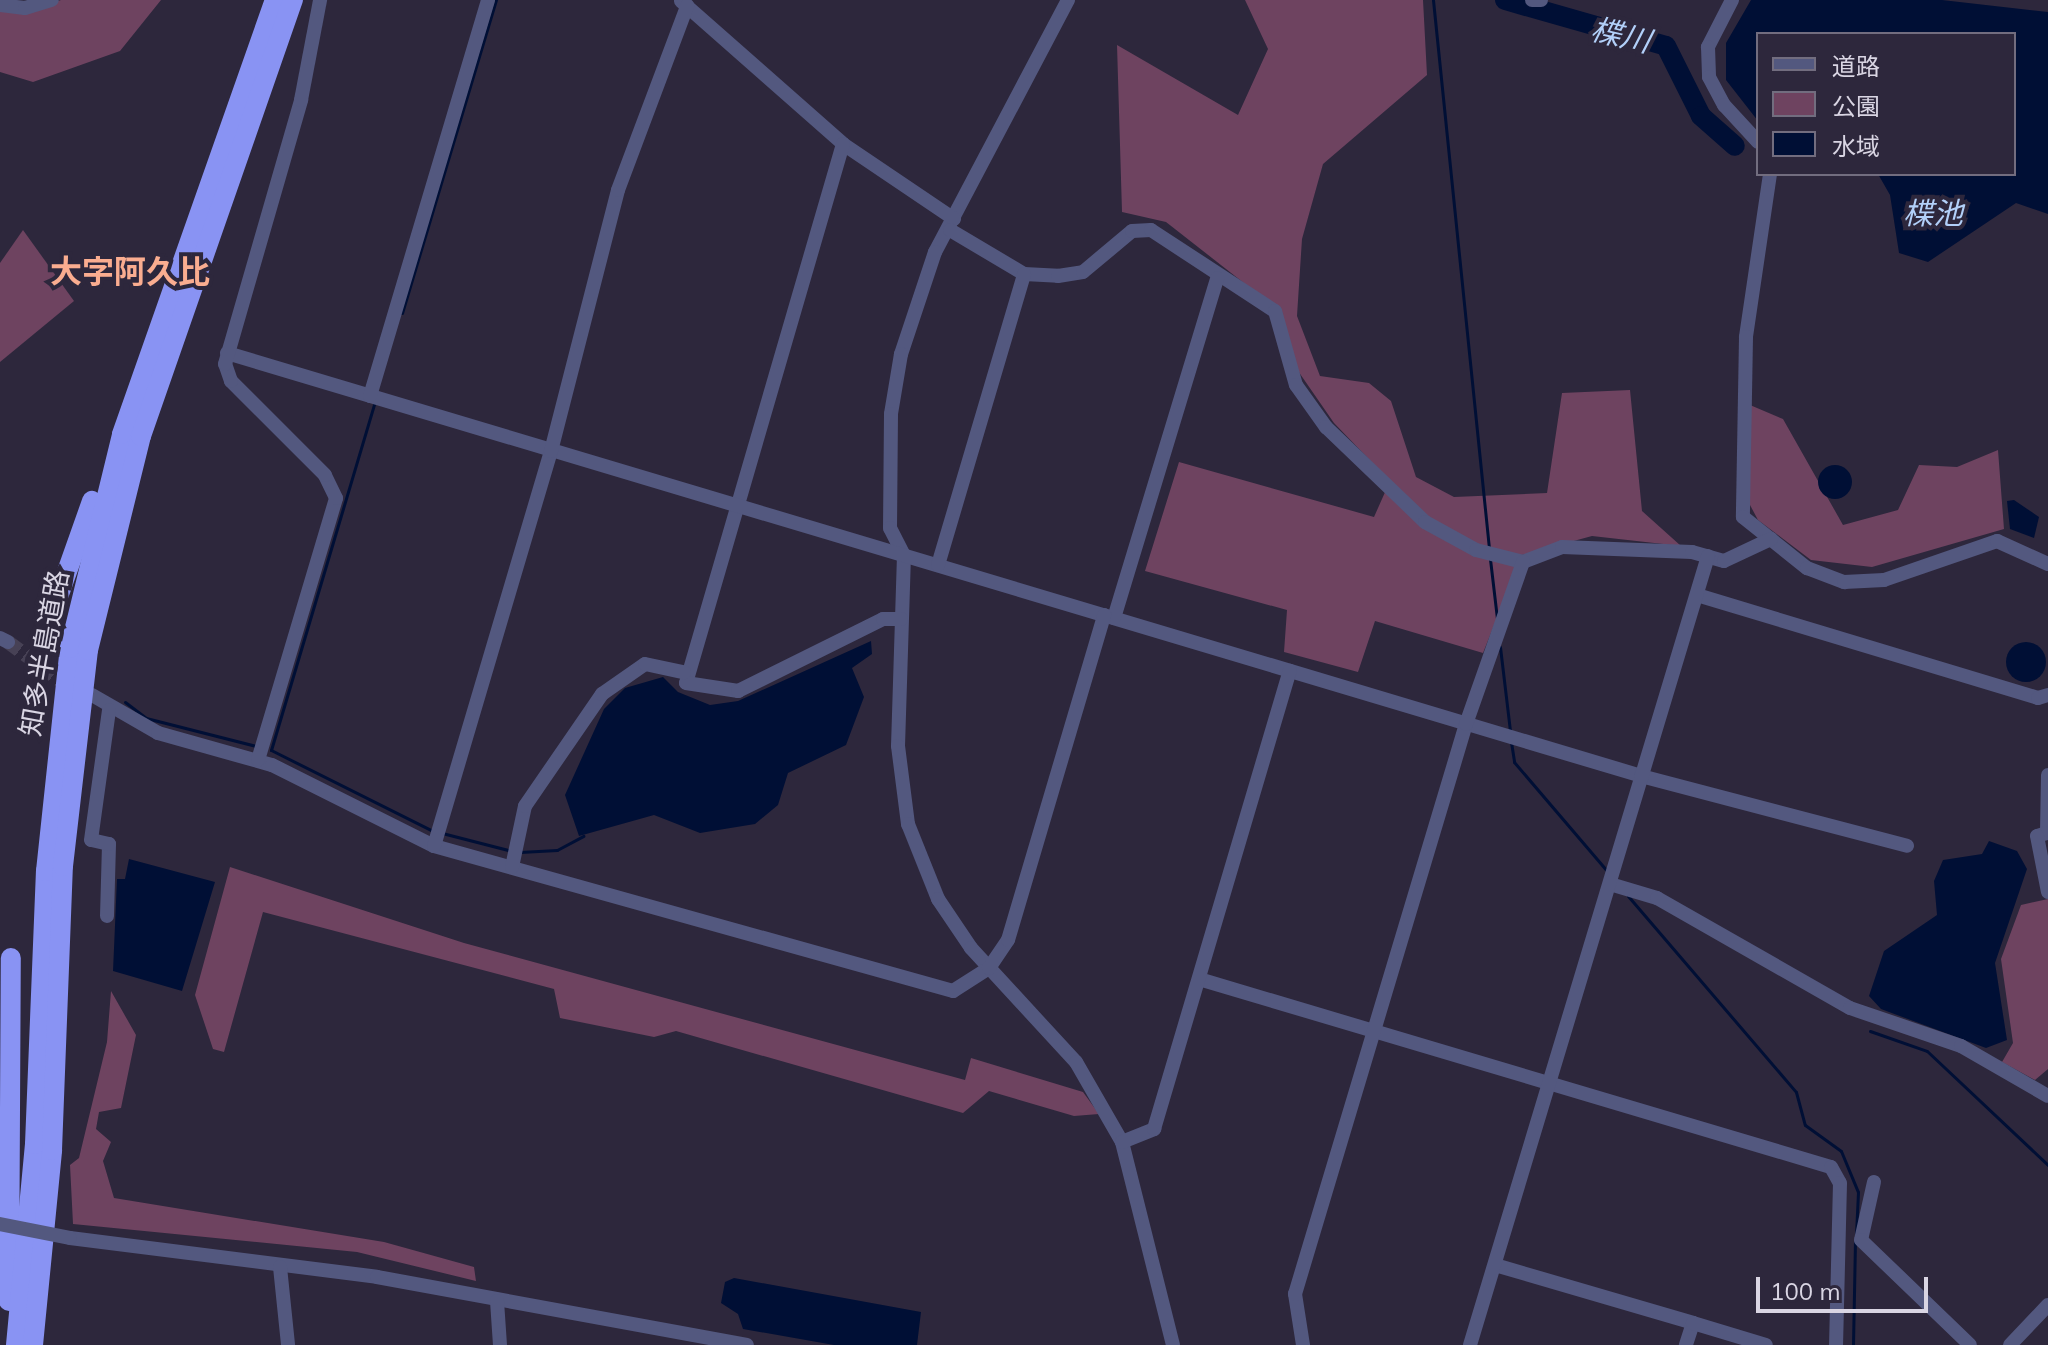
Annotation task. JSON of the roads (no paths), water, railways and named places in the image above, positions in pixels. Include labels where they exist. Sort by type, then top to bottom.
[{"type":"highway","name":"知多半島道路","points":[[16,1345],[58,734],[85,575],[146,365],[275,0]]},
{"type":"highway","name":"知多半島道路","points":[[33,1345],[52,1150],[63,866],[88,650],[141,436],[293,0]]},
{"type":"highway","points":[[52,614],[134,379],[146,365]]},
{"type":"highway","points":[[6,1345],[13,1247],[11,958]]},
{"type":"street","points":[[0,5],[25,8],[52,0]]},
{"type":"street","points":[[258,760],[336,498],[325,475],[231,381],[227,353],[301,100],[320,0]]},
{"type":"street","points":[[370,396],[488,0]]},
{"type":"street","points":[[1068,0],[952,225],[935,252],[901,354],[891,414],[890,528],[904,555],[898,746],[908,824],[938,899],[989,968],[1068,1051],[1122,1142],[1173,1345]]},
{"type":"street","points":[[1532,0],[1541,0]]},
{"type":"street","points":[[1732,0],[1708,47],[1709,77],[1724,105],[1756,140]]},
{"type":"street","points":[[434,846],[551,451],[618,190],[684,3],[843,144],[1024,274],[1083,272],[1143,228],[1217,278],[1275,311],[1296,385],[1378,479],[1449,537],[1523,562],[1562,547],[1708,556],[1724,561],[1771,539]]},
{"type":"street","points":[[843,144],[684,672],[686,683],[698,688],[738,691],[883,619],[901,619]]},
{"type":"street","points":[[1770,176],[1746,337],[1742,510],[1807,568],[1844,582],[1884,580],[1997,541],[2048,564]]},
{"type":"street","points":[[938,565],[1024,274]]},
{"type":"street","points":[[92,695],[109,710],[158,733],[258,760],[434,846],[953,991],[989,968],[1008,940],[1034,866],[1217,278]]},
{"type":"street","points":[[227,353],[1641,776],[1907,846]]},
{"type":"street","points":[[1470,1345],[1708,556]]},
{"type":"street","points":[[1303,1345],[1295,1294],[1466,724],[1523,562]]},
{"type":"street","points":[[1697,595],[2038,698],[2048,695]]},
{"type":"street","points":[[512,867],[525,806],[602,694],[645,664],[684,672]]},
{"type":"street","points":[[1122,1142],[1154,1129],[1290,671]]},
{"type":"street","points":[[107,916],[109,844],[91,840],[109,710]]},
{"type":"street","points":[[2048,775],[2047,833],[2037,836],[2048,892]]},
{"type":"street","points":[[1610,884],[1657,898],[1850,1008],[1961,1046],[2048,1096]]},
{"type":"street","points":[[1199,979],[1836,1171],[1836,1345]]},
{"type":"street","points":[[1874,1182],[1856,1240],[1970,1345]]},
{"type":"street","points":[[0,1224],[70,1238],[497,1301],[681,1339],[747,1345]]},
{"type":"street","points":[[1495,1265],[1766,1345]]},
{"type":"street","points":[[280,1267],[288,1345]]},
{"type":"street","points":[[497,1301],[500,1345]]},
{"type":"street","points":[[2010,1345],[2048,1305]]},
{"type":"street","points":[[1686,1345],[1693,1323]]},
{"type":"water","name":"楪池","points":[[1751,0],[1942,0],[2048,12],[2048,214],[2016,203],[1928,262],[1899,253],[1890,195],[1879,176],[2016,176],[2016,32],[1756,32],[1756,118],[1726,80],[1726,43]]},
{"type":"water","points":[[1835,465],[1847,470],[1852,482],[1847,494],[1835,499],[1823,494],[1818,482],[1823,470]]},
{"type":"water","points":[[2014,500],[2039,517],[2034,538],[2010,529],[2007,501]]},
{"type":"water","points":[[871,641],[872,654],[852,668],[864,697],[846,745],[788,773],[778,805],[755,824],[700,833],[654,815],[579,836],[565,795],[604,709],[625,688],[663,677],[678,692],[710,705],[738,701]]},
{"type":"water","points":[[2026,642],[2040,648],[2046,662],[2040,676],[2026,682],[2012,676],[2006,662],[2012,648]]},
{"type":"water","points":[[1989,841],[2017,851],[2027,869],[1995,963],[2007,1040],[1986,1048],[1881,1009],[1869,996],[1884,951],[1937,915],[1934,881],[1943,860],[1982,854]]},
{"type":"water","points":[[129,859],[215,882],[182,991],[113,971],[117,879],[125,879]]},
{"type":"water","points":[[734,1278],[921,1312],[917,1345],[834,1345],[743,1329],[738,1314],[721,1303],[725,1282]]},
{"type":"waterway","points":[[402,313],[496,0]]},
{"type":"waterway","points":[[1433,0],[1489,548]]},
{"type":"waterway","name":"楪川","points":[[1505,0],[1666,46],[1701,116],[1735,146]]},
{"type":"waterway","points":[[271,750],[375,401]]},
{"type":"waterway","points":[[1490,559],[1497,619]]},
{"type":"waterway","points":[[1500,647],[1510,731]]},
{"type":"waterway","points":[[125,702],[146,718],[256,746]]},
{"type":"waterway","points":[[1511,742],[1514,762],[1608,872]]},
{"type":"waterway","points":[[271,750],[435,832]]},
{"type":"waterway","points":[[442,833],[512,851]]},
{"type":"waterway","points":[[520,852],[557,850],[583,836]]},
{"type":"waterway","points":[[1628,896],[1796,1092],[1805,1125],[1841,1151],[1858,1192],[1856,1234]]},
{"type":"waterway","points":[[1870,1031],[1927,1051],[2048,1165]]},
{"type":"waterway","points":[[1853,1345],[1855,1241]]},
{"type":"tunnel","points":[[8,642],[72,689]]},
{"type":"district","name":"大字阿久比","points":[[130,271]]}]
